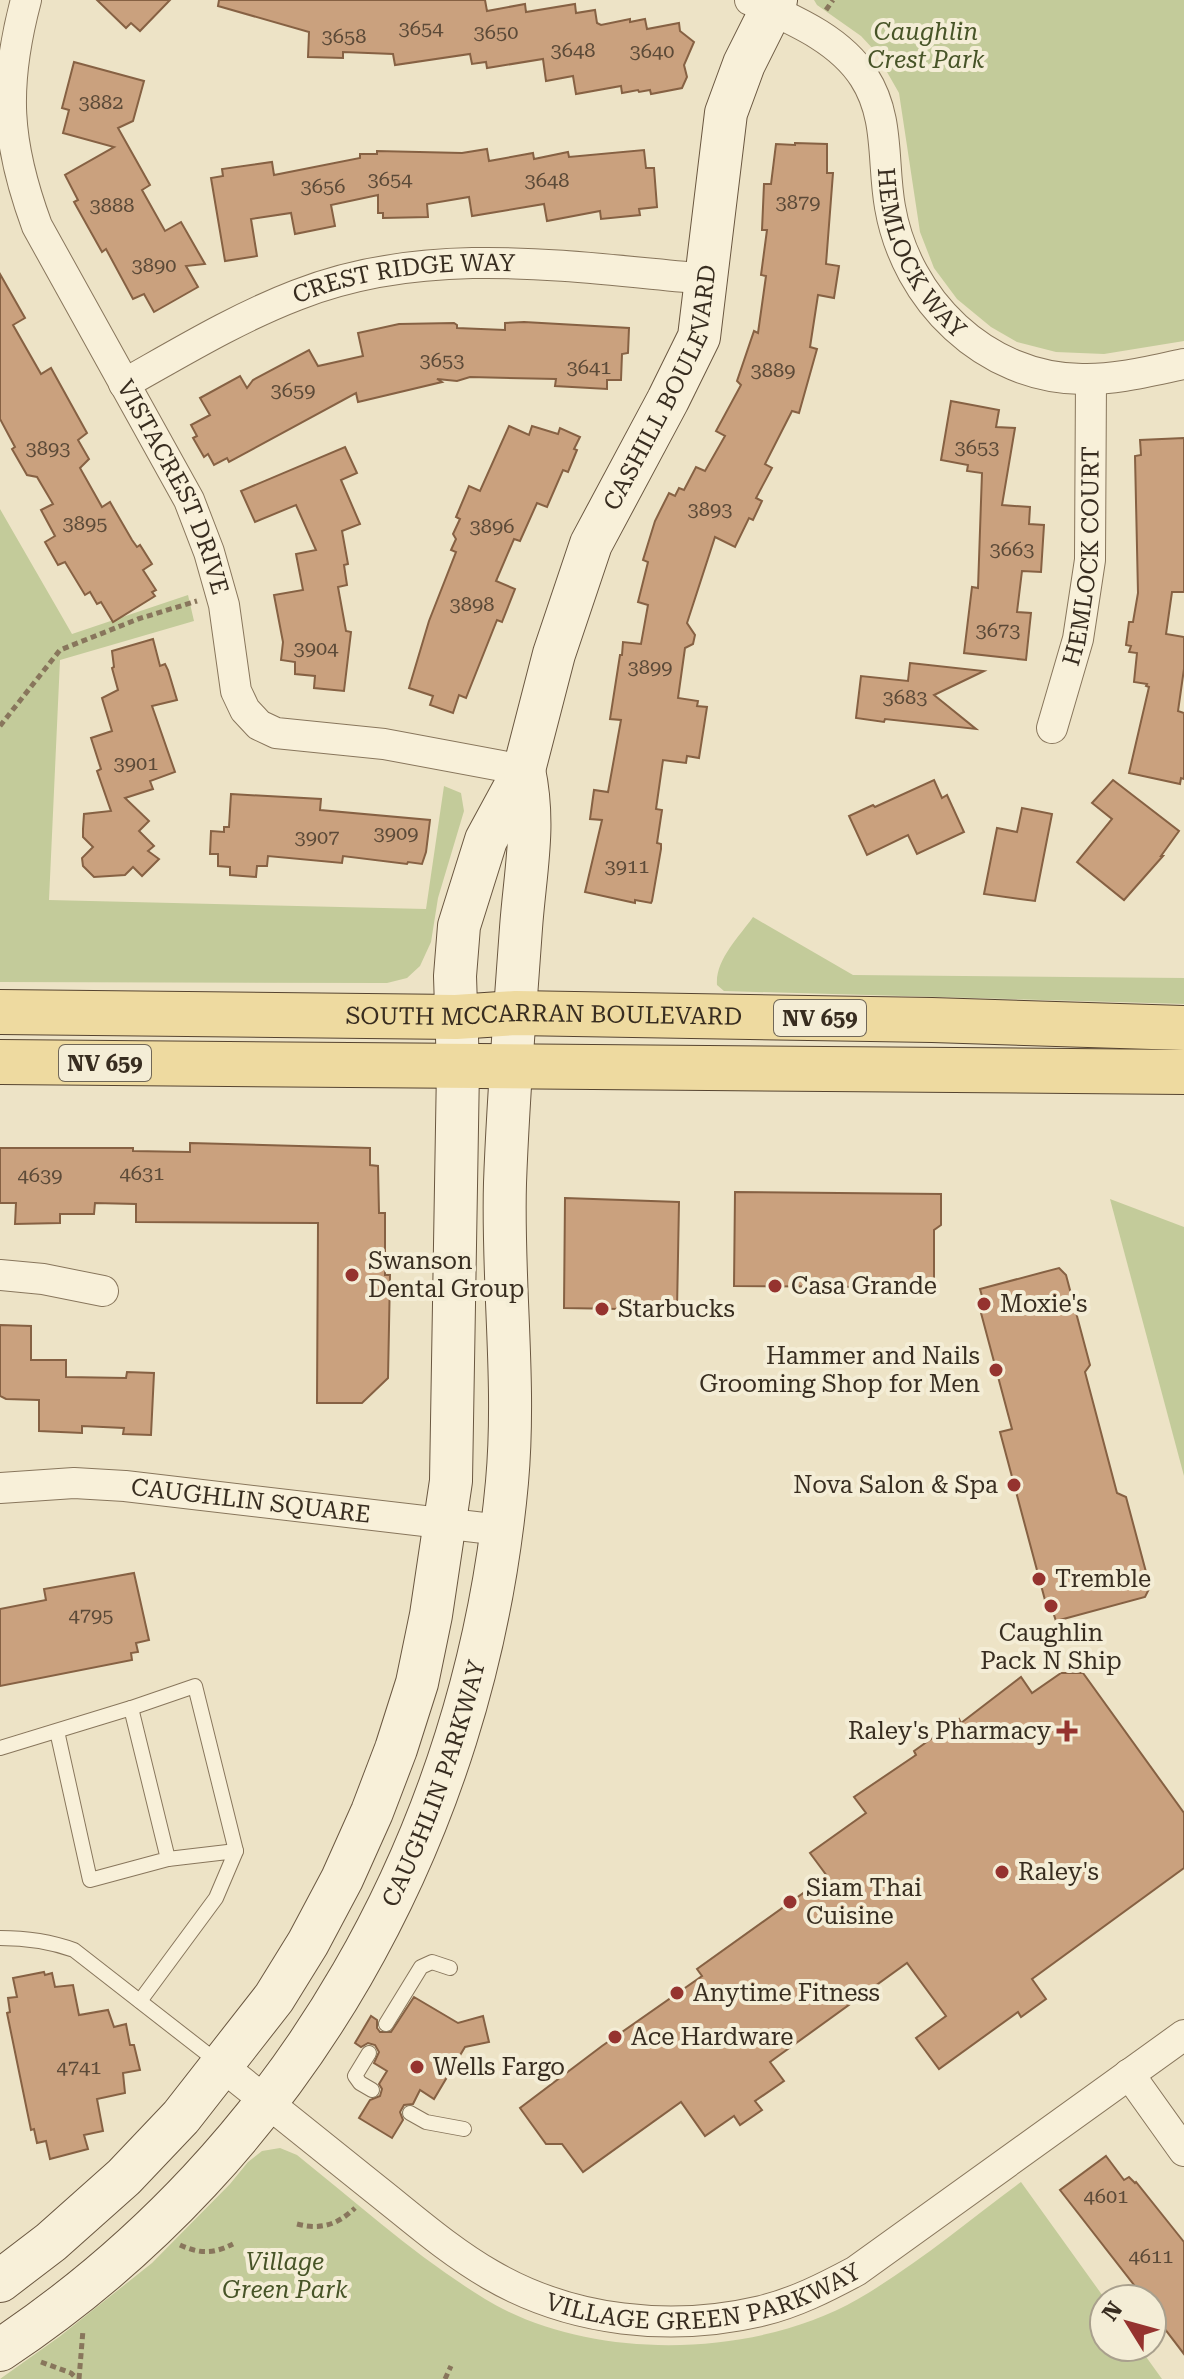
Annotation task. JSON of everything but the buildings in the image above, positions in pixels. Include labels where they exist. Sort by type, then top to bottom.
[{"type":"main road","name":"SOUTH MCCARRAN BOULEVARD","points":[[0,1012],[456,1017],[516,1013],[1184,1028]]},
{"type":"main road","name":"SOUTH MCCARRAN BOULEVARD","points":[[0,1062],[1184,1072]]},
{"type":"street","name":"VISTACREST DRIVE","points":[[26,0],[14,46],[9,91],[11,137],[20,181],[37,226],[189,500],[221,594],[236,691],[245,710],[259,725],[276,733],[384,744],[524,770]]},
{"type":"street","name":"CASHILL BOULEVARD","points":[[458,1068],[455,976],[459,926],[469,889],[486,840],[524,770],[554,654],[580,571],[607,510],[699,337],[726,113],[766,3]]},
{"type":"street","name":"HEMLOCK WAY","points":[[766,3],[827,39],[852,59],[866,80],[878,107],[896,238],[908,267],[925,295],[972,342],[999,359],[1052,377],[1114,377],[1184,364]]},
{"type":"street","name":"CREST RIDGE WAY","points":[[124,384],[261,310],[300,293],[402,267],[465,261],[512,261],[706,279]]},
{"type":"street","name":"HEMLOCK COURT","points":[[1052,728],[1078,639],[1090,560],[1091,379]]},
{"type":"street","name":"CASHILL BOULEVARD","points":[[513,1065],[531,824],[524,770]]},
{"type":"street","name":"CAUGHLIN PARKWAY","points":[[16,2355],[141,2238],[238,2139],[294,2068],[344,1990],[378,1932],[416,1851],[465,1712],[484,1635],[501,1530],[507,1480],[510,1403],[505,1184],[513,1065]]},
{"type":"street","name":"CAUGHLIN PARKWAY","points":[[0,2281],[51,2242],[124,2177],[181,2117],[222,2066],[274,1998],[308,1943],[342,1879],[372,1812],[417,1683],[445,1524],[453,1426],[458,1068]]},
{"type":"street","points":[[0,1275],[43,1279],[103,1291]]},
{"type":"street","name":"CAUGHLIN SQUARE","points":[[0,1488],[74,1483],[125,1486],[501,1530]]},
{"type":"street","name":"VILLAGE GREEN PARKWAY","points":[[222,2066],[442,2243],[491,2275],[543,2300],[601,2316],[653,2322],[709,2320],[763,2311],[814,2293],[856,2271],[1184,2035]]},
{"type":"street","points":[[1129,2074],[1184,2151]]},
{"type":"lane","points":[[0,1748],[195,1686],[236,1851],[216,1898],[140,2001]]},
{"type":"lane","points":[[131,1708],[168,1859]]},
{"type":"lane","points":[[57,1731],[90,1880],[168,1859],[236,1851]]},
{"type":"lane","points":[[0,1938],[27,1938],[74,1950],[222,2066]]},
{"type":"lane","points":[[386,2024],[421,1967],[432,1962],[450,1968]]},
{"type":"lane","points":[[369,2053],[355,2076],[372,2090]]},
{"type":"lane","points":[[410,2113],[426,2122],[464,2129]]},
{"type":"path","points":[[0,726],[60,650],[138,619],[221,594]]},
{"type":"path","points":[[297,2224],[311,2228],[328,2226],[344,2219],[356,2207]]},
{"type":"path","points":[[176,2243],[196,2252],[210,2253],[233,2244]]},
{"type":"path","points":[[78,2379],[84,2325]]},
{"type":"path","points":[[16,2355],[71,2373],[78,2379]]},
{"type":"path","points":[[445,2379],[451,2366]]},
{"type":"green space","name":"Caughlin Crest Park","points":[[814,0],[1184,0],[1184,341],[1104,354],[1056,352],[1017,342],[991,327],[957,299],[934,268],[920,232],[899,93],[875,51],[861,36]]},
{"type":"green space","points":[[0,509],[72,634],[188,595],[194,621],[60,660],[49,900],[426,909],[444,786],[461,793],[464,811],[438,898],[431,942],[420,966],[407,978],[387,983],[0,982]]},
{"type":"green space","points":[[753,917],[853,975],[1184,978],[1184,1004],[724,991],[717,985],[720,967],[729,949]]},
{"type":"green space","points":[[1110,1199],[1184,1227],[1184,1476]]},
{"type":"green space","name":"Village Green Park","points":[[280,2148],[297,2155],[412,2248],[485,2299],[526,2320],[572,2334],[621,2343],[671,2345],[721,2342],[770,2333],[816,2319],[858,2299],[900,2272],[1021,2182],[1094,2283],[1088,2283],[1088,2363],[1150,2363],[1162,2379],[0,2379],[59,2337],[152,2263],[262,2151]]},
{"type":"place","name":"Swanson Dental Group","points":[[352,1275]]},
{"type":"place","name":"Casa Grande","points":[[775,1286]]},
{"type":"place","name":"Moxie's","points":[[984,1304]]},
{"type":"place","name":"Starbucks","points":[[602,1309]]},
{"type":"place","name":"Hammer and Nails Grooming Shop for Men","points":[[996,1370]]},
{"type":"place","name":"Nova Salon & Spa","points":[[1014,1485]]},
{"type":"place","name":"Tremble","points":[[1039,1579]]},
{"type":"place","name":"Caughlin Pack N Ship","points":[[1051,1606]]},
{"type":"place","name":"Raley's Pharmacy","points":[[1067,1731]]},
{"type":"place","name":"Raley's","points":[[1002,1872]]},
{"type":"place","name":"Siam Thai Cuisine","points":[[790,1902]]},
{"type":"place","name":"Anytime Fitness","points":[[677,1993]]},
{"type":"place","name":"Ace Hardware","points":[[615,2037]]},
{"type":"place","name":"Wells Fargo","points":[[417,2067]]}]
